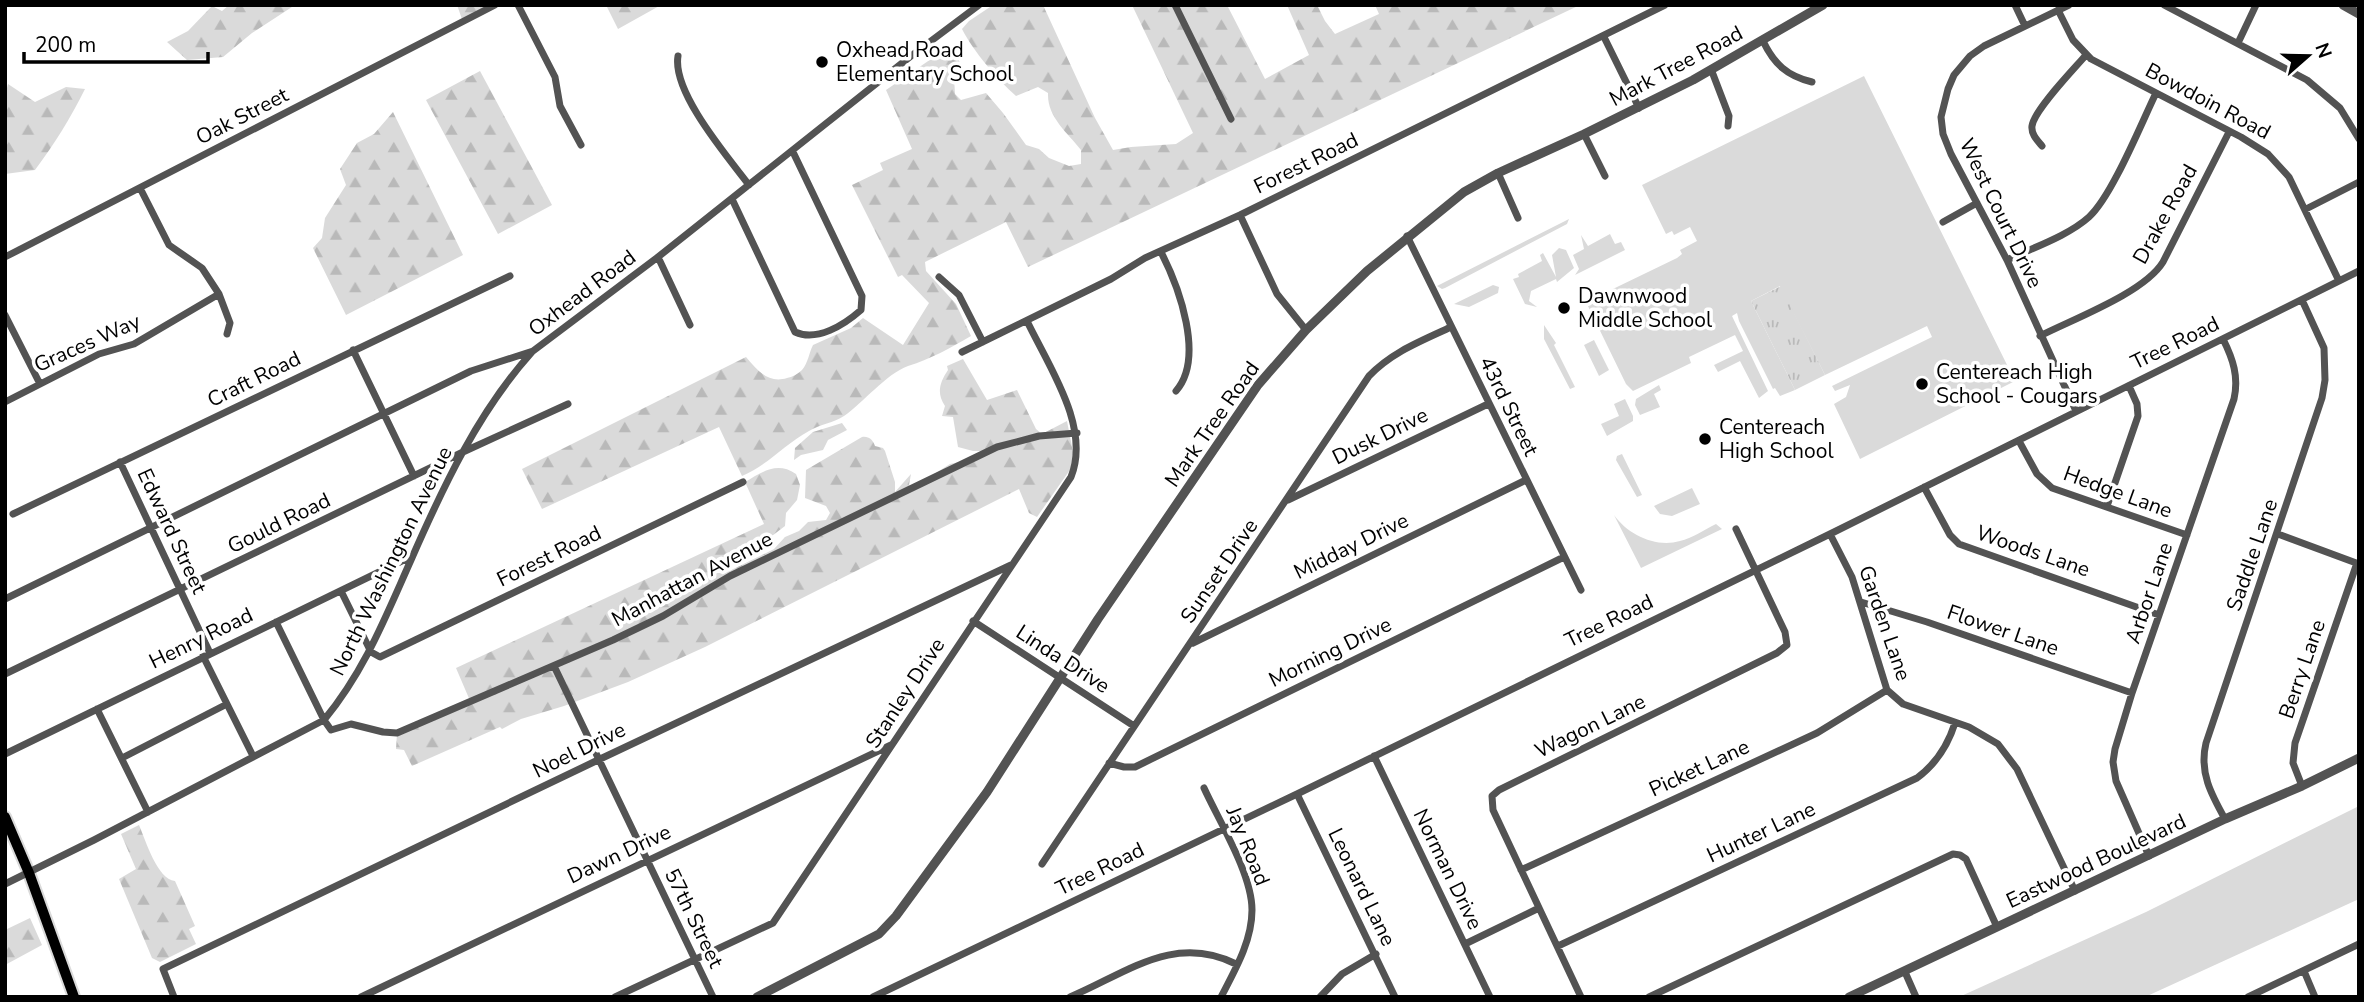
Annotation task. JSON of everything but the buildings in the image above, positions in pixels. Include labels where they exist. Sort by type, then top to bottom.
[{"type":"main road","points":[[5,817],[29,873],[74,997]]},
{"type":"street","name":"Oak Street","points":[[5,257],[495,5]]},
{"type":"street","points":[[518,5],[555,77],[560,106],[581,145]]},
{"type":"street","name":"Oxhead Road","points":[[5,599],[471,371],[533,351],[658,257],[979,5]]},
{"type":"street","points":[[1175,5],[1231,119]]},
{"type":"street","name":"Forest Road","points":[[962,352],[1111,279],[1136,263],[1240,215],[1665,5]]},
{"type":"street","name":"Mark Tree Road","points":[[757,997],[878,934],[896,916],[987,792],[1060,678],[1258,385],[1306,330],[1407,236],[1464,192],[1497,173],[1639,108],[1763,41],[1823,5]]},
{"type":"street","points":[[2015,5],[2025,26]]},
{"type":"street","name":"West Court Drive","points":[[2069,5],[1969,56],[1954,75],[1941,117],[1944,134],[1976,203],[2007,260],[2076,411]]},
{"type":"street","points":[[2165,5],[2322,90],[2343,112],[2359,139]]},
{"type":"street","points":[[2238,43],[2256,5]]},
{"type":"street","points":[[2343,5],[2359,13]]},
{"type":"street","name":"Bowdoin Road","points":[[2058,10],[2073,40],[2086,55],[2252,143],[2277,162],[2289,177],[2306,209],[2339,281]]},
{"type":"street","points":[[1604,37],[1639,108]]},
{"type":"street","points":[[1763,41],[1781,69],[1799,79],[1812,82]]},
{"type":"street","points":[[2042,146],[2033,134],[2032,124],[2086,55]]},
{"type":"street","points":[[678,56],[677,74],[702,122],[749,185]]},
{"type":"street","points":[[1711,69],[1729,116],[1728,126]]},
{"type":"street","points":[[2007,260],[2074,228],[2094,213],[2156,93]]},
{"type":"street","name":"Drake Road","points":[[2040,336],[2131,290],[2153,275],[2163,262],[2230,132]]},
{"type":"street","points":[[1584,134],[1605,176]]},
{"type":"street","points":[[732,199],[795,332],[805,337],[820,334],[861,310],[862,296],[793,152]]},
{"type":"street","points":[[1497,173],[1518,218]]},
{"type":"street","points":[[2306,209],[2359,182]]},
{"type":"street","points":[[140,188],[169,245],[202,268],[219,294],[230,323],[227,334]]},
{"type":"street","points":[[1943,222],[1976,203]]},
{"type":"street","points":[[1240,215],[1277,294],[1306,330]]},
{"type":"street","name":"43rd Street","points":[[1407,236],[1581,590]]},
{"type":"street","points":[[1161,253],[1181,297],[1188,341],[1188,369],[1185,380],[1176,391]]},
{"type":"street","points":[[658,257],[690,325]]},
{"type":"street","name":"Tree Road","points":[[873,997],[888,995],[951,958],[1297,794],[1830,534],[2359,271]]},
{"type":"street","name":"Craft Road","points":[[13,514],[510,276]]},
{"type":"street","points":[[939,277],[959,295],[983,342]]},
{"type":"street","name":"Graces Way","points":[[5,402],[99,354],[134,344],[219,294]]},
{"type":"street","name":"Saddle Lane","points":[[2225,820],[2205,777],[2203,755],[2278,534],[2322,398],[2325,380],[2324,348],[2302,300]]},
{"type":"street","points":[[5,315],[40,384]]},
{"type":"street","name":"Stanley Drive","points":[[615,997],[773,923],[1071,477],[1077,463],[1077,433],[1070,411],[1027,321]]},
{"type":"street","name":"Sunset Drive","points":[[1042,864],[1133,726],[1192,644],[1369,376],[1383,361],[1451,327]]},
{"type":"street","name":"Arbor Lane","points":[[2149,856],[2120,792],[2114,771],[2115,749],[2236,391],[2235,367],[2223,339]]},
{"type":"street","points":[[353,350],[414,476]]},
{"type":"street","name":"North Washington Avenue","points":[[5,884],[324,720],[345,694],[371,652],[412,556],[486,411],[533,351]]},
{"type":"street","points":[[2107,506],[2138,416],[2137,404],[2129,386]]},
{"type":"street","name":"Gould Road","points":[[5,674],[463,452],[568,404]]},
{"type":"street","name":"Dusk Drive","points":[[1288,500],[1488,404]]},
{"type":"street","name":"Manhattan Avenue","points":[[324,720],[331,730],[351,724],[397,733],[613,640],[663,616],[730,576],[996,447],[1039,436],[1077,433]]},
{"type":"street","name":"Hedge Lane","points":[[2019,441],[2037,474],[2052,488],[2187,535]]},
{"type":"street","name":"Edward Street","points":[[120,462],[181,590],[227,704],[253,756]]},
{"type":"street","name":"Midday Drive","points":[[1192,644],[1526,480]]},
{"type":"street","name":"Forest Road","points":[[371,652],[380,657],[743,482]]},
{"type":"street","name":"Woods Lane","points":[[1924,487],[1950,535],[1959,544],[2159,615]]},
{"type":"street","name":"Wagon Lane","points":[[1581,997],[1493,810],[1491,800],[1496,791],[1777,653],[1787,645],[1785,632],[1736,529]]},
{"type":"street","name":"Garden Lane","points":[[1830,534],[1852,577],[1887,690],[1903,704],[1980,732],[1998,744],[2017,769],[2075,891]]},
{"type":"street","points":[[2278,534],[2358,564]]},
{"type":"street","name":"Henry Road","points":[[5,754],[412,556]]},
{"type":"street","name":"Morning Drive","points":[[1109,763],[1135,767],[1564,557]]},
{"type":"street","name":"Berry Lane","points":[[2302,786],[2293,763],[2295,743],[2358,564]]},
{"type":"street","name":"Noel Drive","points":[[174,997],[163,969],[1011,565]]},
{"type":"street","points":[[341,591],[371,652]]},
{"type":"street","name":"Flower Lane","points":[[1861,602],[2132,693]]},
{"type":"street","name":"Linda Drive","points":[[973,621],[1133,726]]},
{"type":"street","points":[[276,622],[324,720]]},
{"type":"street","name":"57th Street","points":[[554,666],[713,997]]},
{"type":"street","name":"Picket Lane","points":[[1521,870],[1817,733],[1887,690]]},
{"type":"street","points":[[122,758],[227,704]]},
{"type":"street","points":[[97,709],[148,812]]},
{"type":"street","name":"Hunter Lane","points":[[1558,946],[1917,778],[1935,762],[1952,735],[1955,723]]},
{"type":"street","name":"Dawn Drive","points":[[360,997],[892,744]]},
{"type":"street","name":"Norman Drive","points":[[1374,756],[1490,997]]},
{"type":"street","name":"Eastwood Boulevard","points":[[1849,997],[2359,758]]},
{"type":"street","name":"Jay Road","points":[[1204,788],[1244,875],[1251,899],[1248,936],[1221,997]]},
{"type":"street","name":"Leonard Lane","points":[[1297,794],[1395,997]]},
{"type":"street","points":[[1649,997],[1953,854],[1966,859],[1997,927]]},
{"type":"street","points":[[1465,944],[1539,908]]},
{"type":"street","points":[[2248,997],[2359,944]]},
{"type":"street","points":[[1070,997],[1084,994],[1144,963],[1175,952],[1211,954],[1236,964]]},
{"type":"street","points":[[1320,997],[1342,974],[1376,954]]},
{"type":"street","points":[[2304,971],[2315,997]]},
{"type":"street","points":[[1905,972],[1916,997]]},
{"type":"green space","points":[[229,5],[295,5],[252,33],[223,57],[187,60],[167,42],[188,31],[212,6],[222,11]]},
{"type":"green space","points":[[457,5],[495,5],[463,22]]},
{"type":"green space","points":[[606,5],[661,5],[618,29]]},
{"type":"green space","points":[[993,5],[1043,5],[1095,118],[1113,150],[1176,144],[1193,133],[1132,5],[1227,5],[1265,79],[1309,55],[1287,5],[1317,5],[1335,34],[1379,14],[1375,5],[1580,5],[1028,267],[1006,222],[925,262],[926,271],[956,304],[971,336],[933,357],[900,370],[844,416],[809,431],[742,476],[719,427],[542,509],[522,469],[746,357],[769,377],[791,377],[804,367],[813,345],[851,328],[863,318],[903,345],[929,303],[902,275],[898,277],[852,185],[883,170],[880,163],[912,149],[886,90],[934,57],[949,52],[957,55],[960,63],[954,77],[955,94],[961,100],[986,93],[1026,145],[1039,149],[1049,158],[1069,166],[1081,164],[1081,150],[1054,117],[1048,93],[1038,87],[1016,96],[986,65],[962,29]]},
{"type":"green space","points":[[480,71],[552,205],[498,234],[426,100]]},
{"type":"green space","points":[[1864,76],[2015,381],[1860,459],[1834,404],[1846,397],[1850,385],[1835,391],[1832,386],[1932,337],[1927,326],[1825,375],[1780,286],[1751,301],[1795,390],[1780,396],[1775,388],[1773,389],[1737,313],[1732,316],[1768,391],[1759,398],[1740,361],[1718,372],[1714,365],[1743,351],[1735,335],[1689,357],[1691,363],[1633,391],[1626,384],[1586,302],[1677,258],[1682,254],[1680,250],[1697,241],[1690,227],[1674,235],[1672,231],[1666,234],[1642,185]]},
{"type":"green space","points":[[8,84],[35,102],[66,87],[85,89],[62,131],[35,170],[5,174],[5,96]]},
{"type":"green space","points":[[393,112],[463,255],[346,315],[313,248],[322,238],[325,218],[346,185],[340,169],[357,143],[374,134]]},
{"type":"green space","points":[[1569,219],[1567,224],[1445,288],[1437,286]]},
{"type":"green space","points":[[1610,234],[1615,244],[1621,242],[1625,250],[1575,275],[1579,269],[1573,255],[1584,249],[1581,235],[1588,246]]},
{"type":"green space","points":[[1559,248],[1566,250],[1574,268],[1557,282],[1556,279],[1531,291],[1529,301],[1537,307],[1525,304],[1513,279],[1542,261],[1540,255],[1543,253],[1556,277],[1552,255]]},
{"type":"green space","points":[[1493,285],[1499,287],[1498,293],[1469,307],[1454,304]]},
{"type":"green space","points":[[1781,286],[1825,375],[1795,390],[1751,301]]},
{"type":"green space","points":[[1544,325],[1556,343],[1554,345],[1575,387],[1570,389],[1544,339]]},
{"type":"green space","points":[[1594,340],[1609,370],[1599,376],[1584,345]]},
{"type":"green space","points":[[963,359],[987,400],[1017,390],[1036,429],[1042,434],[1067,421],[1073,452],[1072,467],[1037,517],[1029,513],[1019,489],[705,647],[628,682],[521,719],[502,729],[500,727],[412,766],[404,750],[396,749],[397,733],[471,703],[456,668],[764,524],[745,482],[757,475],[776,468],[796,474],[800,485],[797,500],[786,513],[785,526],[751,552],[715,560],[716,573],[725,573],[774,549],[785,537],[799,531],[808,522],[826,520],[830,513],[826,506],[805,498],[806,470],[862,437],[869,438],[875,446],[885,451],[895,482],[895,492],[911,474],[909,485],[912,488],[950,464],[992,451],[973,451],[958,447],[953,417],[942,416],[945,406],[940,388],[948,370],[947,366]]},
{"type":"green space","points":[[1659,385],[1661,390],[1654,394],[1660,407],[1640,415],[1635,405],[1636,399]]},
{"type":"green space","points":[[1625,399],[1633,421],[1607,436],[1601,424],[1619,416],[1614,404]]},
{"type":"green space","points":[[842,423],[847,430],[828,440],[823,450],[801,455],[794,460],[795,448],[813,432]]},
{"type":"green space","points":[[1622,454],[1642,495],[1637,497],[1616,460],[1617,456]]},
{"type":"green space","points":[[1692,488],[1700,504],[1672,516],[1660,514],[1654,506]]},
{"type":"green space","points":[[1614,515],[1635,534],[1662,543],[1684,540],[1716,524],[1722,529],[1641,568]]},
{"type":"green space","points":[[2359,806],[2359,899],[2145,997],[1959,997],[2146,912]]},
{"type":"green space","points":[[139,825],[158,867],[169,879],[175,881],[195,926],[189,929],[196,944],[160,962],[152,958],[119,879],[136,869],[121,834]]},
{"type":"green space","points":[[30,918],[42,945],[5,965],[5,930]]},
{"type":"place","name":"Oxhead Road Elementary School","points":[[822,62]]},
{"type":"place","name":"Dawnwood Middle School","points":[[1564,308]]},
{"type":"place","name":"Centereach High School - Cougars","points":[[1922,384]]},
{"type":"place","name":"Centereach High School","points":[[1705,439]]}]
